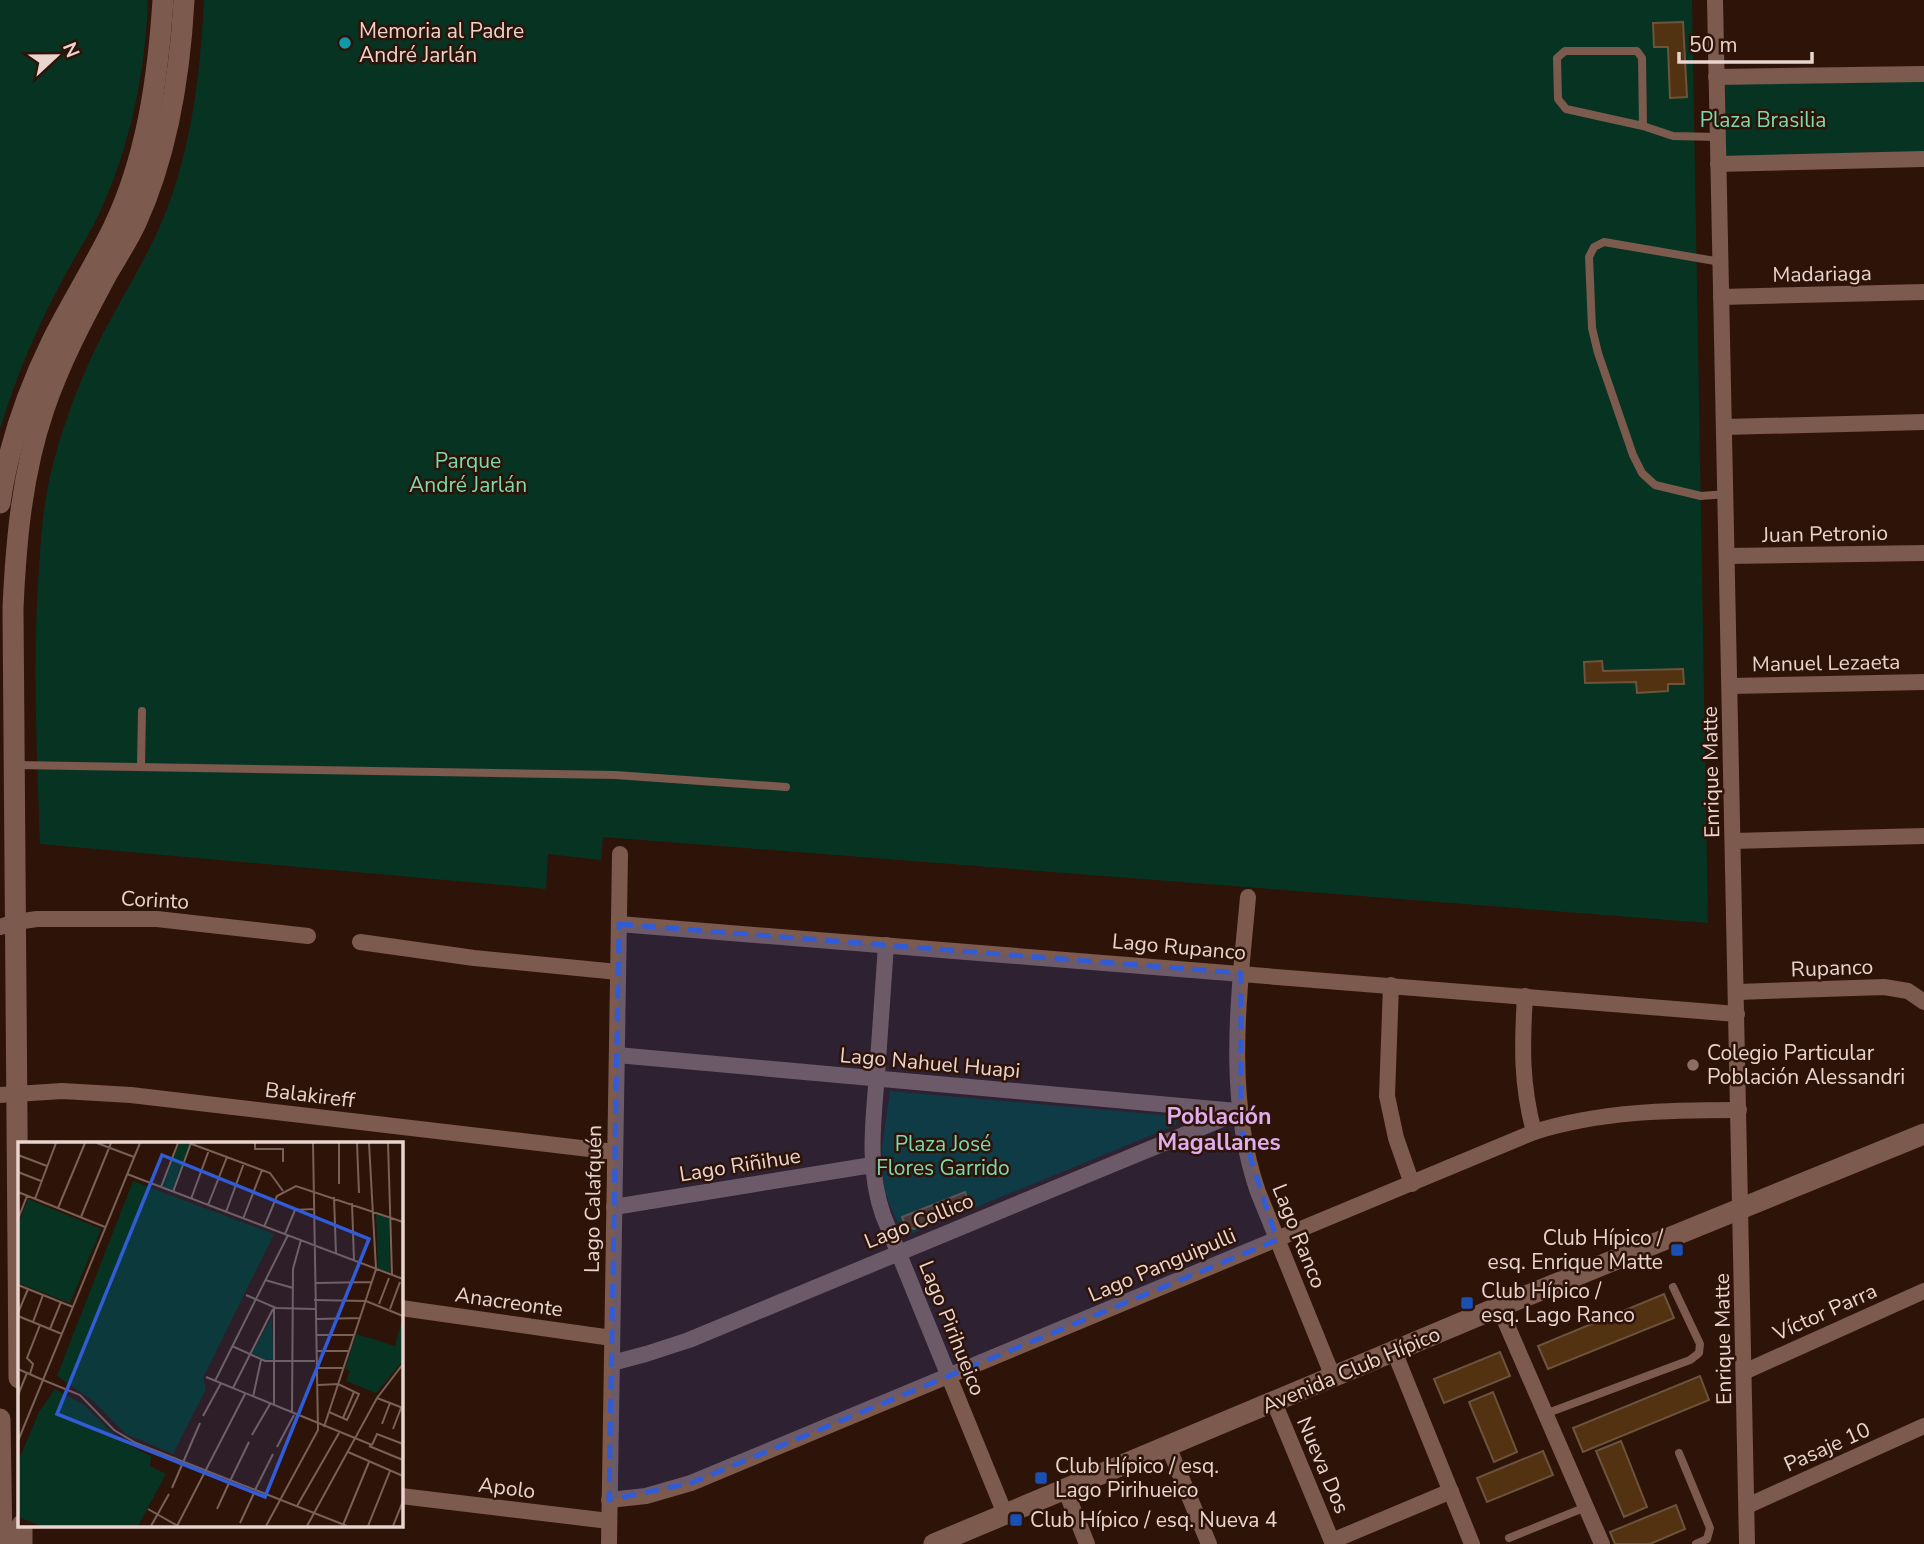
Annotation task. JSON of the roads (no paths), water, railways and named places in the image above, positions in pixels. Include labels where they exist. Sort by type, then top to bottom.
[{"type":"main road","points":[[0,503],[11,449],[30,392],[52,340],[114,227],[128,188],[146,131],[160,47],[163,0]]},
{"type":"main road","points":[[18,1278],[9,1094],[8,925],[14,765],[14,578],[29,459],[58,371],[135,225],[150,186],[174,95],[184,0]]},
{"type":"main road","name":"Avenida Club Hípico","points":[[934,1544],[962,1539],[1005,1514],[1499,1307],[1924,1134]]},
{"type":"main road","points":[[0,1370],[18,1369]]},
{"type":"main road","points":[[0,1419],[2,1544]]},
{"type":"main road","points":[[22,1526],[22,1544]]},
{"type":"street","name":"Enrique Matte","points":[[1715,0],[1747,1544]]},
{"type":"street","points":[[1716,77],[1924,74]]},
{"type":"street","points":[[1718,164],[1924,159]]},
{"type":"street","name":"Madariaga","points":[[1721,297],[1924,292]]},
{"type":"street","points":[[1724,427],[1924,422]]},
{"type":"street","name":"Juan Petronio","points":[[1727,556],[1924,553]]},
{"type":"street","name":"Manuel Lezaeta","points":[[1730,686],[1924,682]]},
{"type":"street","points":[[1733,841],[1924,836]]},
{"type":"street","name":"Lago Calafquén","points":[[609,1544],[620,854]]},
{"type":"street","name":"Lago Ranco","points":[[1248,897],[1238,1043],[1239,1112],[1248,1164],[1333,1377]]},
{"type":"street","name":"Corinto","points":[[8,925],[37,919],[157,919],[308,936]]},
{"type":"street","name":"Lago Rupanco","points":[[619,924],[1737,1014]]},
{"type":"street","points":[[360,942],[474,958],[618,972]]},
{"type":"street","name":"Lago Pirihueico","points":[[886,945],[872,1165],[879,1202],[1005,1514]]},
{"type":"street","points":[[1391,985],[1387,1096],[1396,1138],[1412,1184]]},
{"type":"street","name":"Rupanco","points":[[1737,992],[1884,987],[1908,991],[1924,1002]]},
{"type":"street","points":[[1525,996],[1522,1062],[1534,1132]]},
{"type":"street","name":"Lago Nahuel Huapi","points":[[617,1055],[1239,1112]]},
{"type":"street","name":"Balakireff","points":[[9,1094],[62,1091],[131,1095],[615,1152]]},
{"type":"street","name":"Lago Panguipulli","points":[[610,1500],[671,1490],[1534,1132],[1603,1115],[1739,1110]]},
{"type":"street","name":"Lago Collico","points":[[612,1363],[689,1340],[1239,1112]]},
{"type":"street","name":"Lago Riñihue","points":[[614,1207],[872,1165]]},
{"type":"street","name":"Víctor Parra","points":[[1744,1372],[1924,1291]]},
{"type":"street","points":[[1499,1307],[1602,1544]]},
{"type":"street","name":"Anacreonte","points":[[402,1308],[612,1338]]},
{"type":"street","points":[[1394,1352],[1472,1544]]},
{"type":"street","name":"Nueva Dos","points":[[1274,1402],[1332,1543]]},
{"type":"street","name":"Pasaje 10","points":[[1747,1506],[1924,1426]]},
{"type":"street","points":[[1168,1446],[1209,1544]]},
{"type":"street","points":[[1065,1489],[1087,1544]]},
{"type":"street","points":[[1332,1543],[1451,1491]]},
{"type":"street","name":"Apolo","points":[[402,1496],[609,1521]]},
{"type":"lane","points":[[1643,126],[1642,58],[1637,51],[1565,51],[1557,58],[1558,99],[1566,109],[1643,126],[1673,136],[1718,138]]},
{"type":"lane","points":[[1721,262],[1604,242],[1594,247],[1588,268],[1592,328],[1598,354],[1633,455],[1642,473],[1655,485],[1672,491],[1701,496],[1726,494]]},
{"type":"lane","points":[[141,766],[142,711]]},
{"type":"lane","points":[[14,765],[615,775],[786,787]]},
{"type":"lane","points":[[1545,1414],[1690,1360],[1699,1353],[1700,1344],[1673,1287]]},
{"type":"lane","points":[[1679,1452],[1710,1528],[1707,1539],[1696,1544]]},
{"type":"lane","points":[[1509,1538],[1586,1507]]},
{"type":"place","name":"Memoria al Padre André Jarlán","points":[[345,43]]},
{"type":"place","name":"Colegio Particular Población Alessandri","points":[[1693,1065]]},
{"type":"place","name":"Club Hípico / esq. Enrique Matte","points":[[1677,1250]]},
{"type":"place","name":"Club Hípico / esq. Lago Ranco","points":[[1467,1303]]},
{"type":"place","name":"Club Hípico / esq. Lago Pirihueico","points":[[1041,1478]]},
{"type":"place","name":"Club Hípico / esq. Nueva 4","points":[[1016,1520]]},
{"type":"district","name":"Población Magallanes","points":[[1219,1129]]},
{"type":"park label","name":"Plaza Brasilia","points":[[1763,120]]},
{"type":"park label","name":"Parque André Jarlán","points":[[468,473]]},
{"type":"park label","name":"Plaza José Flores Garrido","points":[[943,1156]]}]
